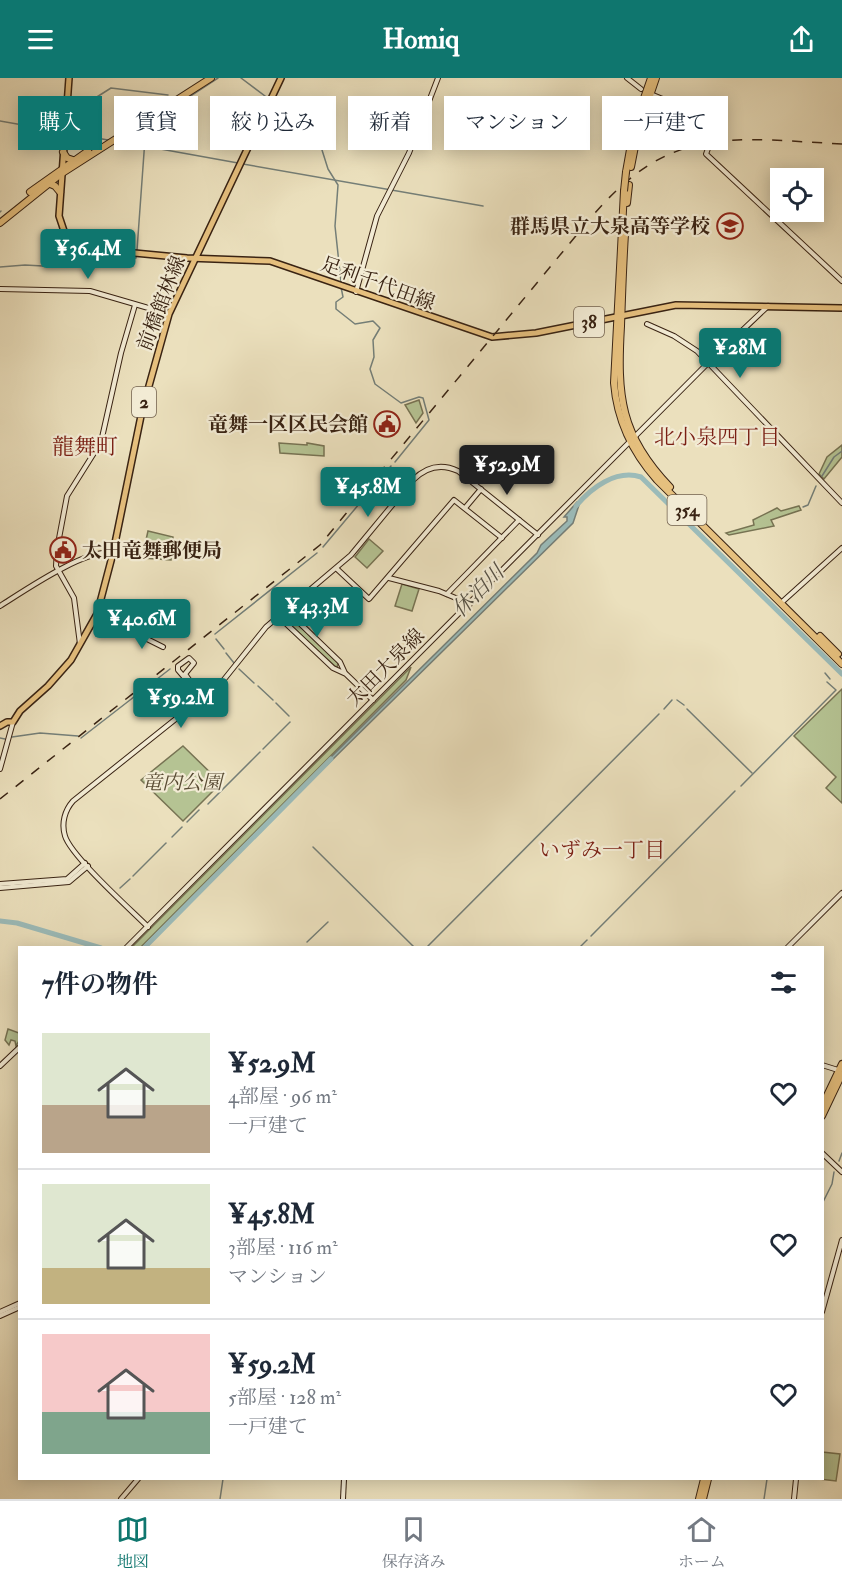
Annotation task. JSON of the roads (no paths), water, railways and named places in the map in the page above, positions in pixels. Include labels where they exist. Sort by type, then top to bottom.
[{"type":"highway","points":[[0,223],[73,160],[203,78]]},
{"type":"highway","points":[[0,218],[61,171],[211,78]]},
{"type":"highway","name":"354","points":[[651,78],[634,127],[628,170],[619,316],[619,388],[632,441],[656,473],[842,664]]},
{"type":"highway","name":"354","points":[[628,170],[656,78]]},
{"type":"highway","points":[[63,152],[67,158],[73,160]]},
{"type":"highway","points":[[48,183],[60,192]]},
{"type":"highway","name":"354","points":[[782,601],[842,658]]},
{"type":"highway","points":[[824,1102],[841,1070]]},
{"type":"highway","points":[[824,1111],[841,1070]]},
{"type":"highway","points":[[701,1499],[706,1480]]},
{"type":"main road","name":"足利千代田線","points":[[69,78],[61,171],[60,227],[75,245],[89,250],[270,261],[476,333],[497,338],[676,305],[842,308]]},
{"type":"main road","name":"前橋館林線","points":[[13,722],[24,707],[57,677],[81,645],[97,614],[113,552],[142,411],[169,314],[281,78]]},
{"type":"main road","points":[[0,726],[13,722]]},
{"type":"street","points":[[356,291],[377,216],[407,159],[438,78]]},
{"type":"street","points":[[627,78],[641,89]]},
{"type":"street","points":[[653,95],[718,122],[706,153],[842,281]]},
{"type":"street","points":[[0,289],[90,291],[169,314]]},
{"type":"street","points":[[81,645],[77,639],[73,595],[58,571],[56,558],[65,501],[101,442],[121,353],[135,305]]},
{"type":"street","name":"太田大泉線","points":[[128,946],[709,362],[768,306]]},
{"type":"street","points":[[647,324],[679,338],[709,362],[842,503]]},
{"type":"street","points":[[148,927],[69,845],[64,835],[63,823],[68,807],[231,672],[258,635],[337,569],[422,472],[436,467],[450,468],[481,489],[538,535]]},
{"type":"street","points":[[465,508],[481,489]]},
{"type":"street","points":[[337,569],[369,599],[390,578],[454,500],[502,538]]},
{"type":"street","points":[[447,594],[519,520]]},
{"type":"street","points":[[782,601],[842,548]]},
{"type":"street","points":[[0,606],[58,571],[98,553],[113,552]]},
{"type":"street","points":[[390,578],[447,594],[470,604]]},
{"type":"street","points":[[286,610],[340,662],[346,674]]},
{"type":"street","points":[[97,614],[163,647]]},
{"type":"street","points":[[278,616],[333,668],[346,674],[373,700]]},
{"type":"street","points":[[189,658],[194,663],[185,674],[202,698],[178,670],[178,666],[189,658]]},
{"type":"street","points":[[0,769],[13,722]]},
{"type":"street","points":[[0,886],[69,882],[87,864]]},
{"type":"street","points":[[789,946],[842,893]]},
{"type":"street","points":[[0,1066],[18,1049]]},
{"type":"street","points":[[824,1066],[841,1070]]},
{"type":"street","points":[[824,1155],[842,1172]]},
{"type":"street","points":[[824,1305],[842,1240]]},
{"type":"street","points":[[1,1315],[18,1306]]},
{"type":"street","points":[[121,1499],[137,1480]]},
{"type":"street","points":[[343,1499],[344,1480]]},
{"type":"street","points":[[794,1499],[796,1480]]},
{"type":"water","points":[[577,502],[580,502],[573,523],[327,765],[325,763],[537,553],[541,545],[567,521],[567,517],[564,517]]},
{"type":"waterway","points":[[137,250],[146,125],[218,78]]},
{"type":"waterway","points":[[241,78],[265,96]]},
{"type":"waterway","points":[[98,96],[111,88],[168,95]]},
{"type":"waterway","points":[[0,121],[108,140]]},
{"type":"waterway","points":[[166,150],[238,163]]},
{"type":"waterway","points":[[322,150],[328,169],[338,185],[335,226],[341,282]]},
{"type":"waterway","points":[[243,164],[483,206]]},
{"type":"waterway","points":[[0,267],[25,265],[61,267],[136,258],[136,255]]},
{"type":"waterway","points":[[341,287],[343,297],[336,302],[336,309],[355,324],[373,321],[380,328],[373,340],[374,357],[370,369],[375,384],[401,403],[419,397],[423,398],[429,420],[395,462]]},
{"type":"waterway","points":[[822,476],[834,457],[842,451]]},
{"type":"waterway","points":[[323,547],[391,466]]},
{"type":"waterway","name":"休泊川","points":[[576,506],[589,493],[613,478],[632,475],[641,477],[842,674]]},
{"type":"waterway","points":[[803,507],[808,505],[816,486]]},
{"type":"waterway","points":[[215,634],[317,553]]},
{"type":"waterway","points":[[216,639],[224,649]]},
{"type":"waterway","points":[[226,653],[234,663]]},
{"type":"waterway","points":[[81,738],[170,669]]},
{"type":"waterway","points":[[239,669],[254,683]]},
{"type":"waterway","points":[[825,673],[830,679]]},
{"type":"waterway","points":[[741,786],[836,690],[827,682]]},
{"type":"waterway","points":[[258,686],[273,700]]},
{"type":"waterway","points":[[664,709],[672,700]]},
{"type":"waterway","points":[[677,700],[684,705]]},
{"type":"waterway","points":[[276,703],[289,716]]},
{"type":"waterway","points":[[687,709],[752,773]]},
{"type":"waterway","points":[[428,946],[659,714]]},
{"type":"waterway","points":[[263,749],[290,722]]},
{"type":"waterway","points":[[12,737],[40,733],[78,736]]},
{"type":"waterway","points":[[0,738],[5,739]]},
{"type":"waterway","points":[[208,804],[260,752]]},
{"type":"waterway","name":"休泊川","points":[[146,946],[331,759]]},
{"type":"waterway","points":[[591,936],[735,791]]},
{"type":"waterway","points":[[187,822],[199,810]]},
{"type":"waterway","points":[[172,837],[182,827]]},
{"type":"waterway","points":[[133,876],[166,843]]},
{"type":"waterway","points":[[313,847],[413,946]]},
{"type":"waterway","points":[[120,888],[130,879]]},
{"type":"waterway","name":"休泊川","points":[[0,921],[17,923],[94,946]]},
{"type":"waterway","points":[[307,942],[328,922]]},
{"type":"waterway","points":[[581,946],[587,940]]},
{"type":"waterway","points":[[839,1161],[842,1153]]},
{"type":"waterway","points":[[824,1200],[832,1184],[834,1172]]},
{"type":"waterway","points":[[220,1499],[223,1480]]},
{"type":"waterway","points":[[764,1499],[767,1480]]},
{"type":"railway","points":[[0,799],[320,545],[589,220],[618,189],[646,167],[674,152],[703,144],[733,140],[842,144]]},
{"type":"place","name":"群馬県立大泉高等学校","points":[[730,226]]},
{"type":"place","name":"竜舞一区区民会館","points":[[387,424]]},
{"type":"place","name":"太田竜舞郵便局","points":[[63,550]]},
{"type":"district","name":"北小泉四丁目","points":[[717,437]]},
{"type":"district","name":"龍舞町","points":[[85,446]]},
{"type":"district","name":"いずみ一丁目","points":[[602,850]]},
{"type":"park label","name":"竜内公園","points":[[182,782]]}]
